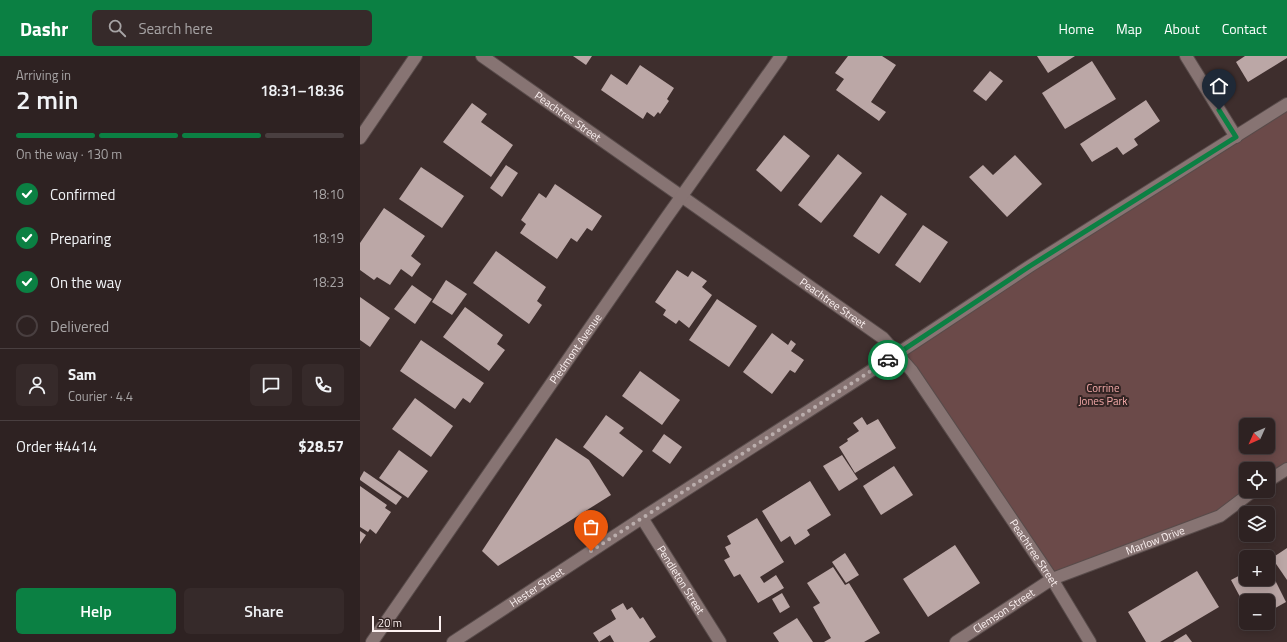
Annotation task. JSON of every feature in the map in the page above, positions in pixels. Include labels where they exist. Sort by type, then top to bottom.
[{"type":"street","points":[[360,138],[416,56]]},
{"type":"street","name":"Peachtree Street","points":[[482,56],[883,338],[912,371],[1052,579],[1090,642]]},
{"type":"street","name":"Piedmont Avenue","points":[[372,642],[781,56]]},
{"type":"street","points":[[1186,56],[1236,137]]},
{"type":"street","name":"Hester Street","points":[[453,642],[1030,266],[1287,104]]},
{"type":"street","points":[[1275,476],[1287,469]]},
{"type":"street","name":"Marlow Drive","points":[[1052,579],[1220,516],[1244,498]]},
{"type":"street","name":"Pendleton Street","points":[[642,518],[720,642]]},
{"type":"street","name":"Clemson Street","points":[[956,642],[1052,579]]},
{"type":"green space","name":"Corrine Jones Park","points":[[1287,103],[1287,469],[1275,477],[1275,462],[1239,462],[1239,498],[1220,516],[1052,579],[897,354]]},
{"type":"building","points":[[573,56],[592,56],[586,65]]},
{"type":"building","points":[[848,56],[882,56],[896,65],[871,102],[886,112],[879,121],[836,90],[844,79],[835,73]]},
{"type":"building","points":[[1037,56],[1075,56],[1048,73]]},
{"type":"building","points":[[1245,56],[1287,56],[1287,58],[1248,82],[1236,62]]},
{"type":"building","points":[[1092,61],[1116,99],[1065,129],[1042,93]]},
{"type":"building","points":[[640,65],[674,88],[667,99],[669,101],[660,114],[658,112],[654,117],[647,112],[643,119],[601,90],[611,74],[627,85]]},
{"type":"building","points":[[990,71],[1003,81],[986,101],[973,91]]},
{"type":"building","points":[[1146,100],[1160,121],[1134,139],[1138,145],[1123,155],[1117,147],[1092,162],[1080,144]]},
{"type":"building","points":[[472,103],[487,114],[481,122],[513,145],[491,177],[443,142]]},
{"type":"building","points":[[784,135],[810,156],[781,192],[756,170]]},
{"type":"building","points":[[838,154],[862,173],[821,223],[798,205]]},
{"type":"building","points":[[1015,155],[1042,184],[1007,217],[969,177],[983,165],[993,175]]},
{"type":"building","points":[[506,165],[518,173],[502,197],[490,188]]},
{"type":"building","points":[[421,167],[464,196],[442,228],[399,199]]},
{"type":"building","points":[[555,184],[602,216],[592,231],[587,228],[577,242],[571,238],[557,259],[520,233],[526,224],[521,220],[539,193],[546,198]]},
{"type":"building","points":[[881,195],[907,214],[879,254],[853,236]]},
{"type":"building","points":[[384,208],[425,236],[411,256],[421,264],[412,277],[401,269],[390,285],[377,277],[374,280],[360,270],[360,243]]},
{"type":"building","points":[[923,225],[948,242],[920,283],[895,265]]},
{"type":"building","points":[[496,251],[546,287],[537,301],[542,305],[529,324],[473,283]]},
{"type":"building","points":[[677,270],[688,277],[692,271],[707,281],[702,287],[712,295],[689,328],[679,320],[676,324],[663,315],[666,310],[655,302]]},
{"type":"building","points":[[446,280],[467,294],[452,315],[432,302]]},
{"type":"building","points":[[412,285],[432,299],[415,324],[394,309]]},
{"type":"building","points":[[360,297],[390,318],[370,347],[360,340]]},
{"type":"building","points":[[717,299],[757,326],[729,367],[689,340]]},
{"type":"building","points":[[465,307],[503,335],[497,344],[505,350],[489,371],[443,337]]},
{"type":"building","points":[[772,333],[788,345],[791,340],[796,344],[791,351],[804,360],[795,373],[790,370],[772,394],[743,372]]},
{"type":"building","points":[[421,340],[484,383],[470,403],[463,398],[455,409],[400,371]]},
{"type":"building","points":[[640,371],[680,400],[662,425],[622,396]]},
{"type":"building","points":[[415,398],[453,426],[431,457],[392,429]]},
{"type":"building","points":[[606,415],[624,428],[619,433],[643,451],[623,477],[583,447]]},
{"type":"building","points":[[862,417],[867,425],[878,419],[896,448],[855,473],[839,447],[848,441],[847,439],[859,431],[853,423]]},
{"type":"building","points":[[664,434],[682,447],[670,464],[652,451]]},
{"type":"building","points":[[556,438],[589,460],[611,495],[498,566],[482,551]]},
{"type":"building","points":[[399,450],[428,471],[408,498],[379,478]]},
{"type":"building","points":[[842,455],[858,479],[839,491],[823,466]]},
{"type":"building","points":[[894,466],[913,495],[881,515],[863,486]]},
{"type":"building","points":[[364,471],[402,497],[396,505],[360,480]]},
{"type":"building","points":[[810,481],[831,515],[807,530],[810,535],[795,545],[790,536],[781,542],[762,511]]},
{"type":"building","points":[[360,486],[387,505],[385,508],[391,512],[376,534],[370,529],[368,532],[360,527]]},
{"type":"building","points":[[757,518],[784,562],[760,577],[764,583],[776,575],[784,588],[758,603],[740,574],[734,577],[724,560],[730,557],[725,547],[731,544],[727,536]]},
{"type":"building","points":[[360,531],[366,535],[360,544]]},
{"type":"building","points":[[955,545],[980,583],[928,617],[903,579]]},
{"type":"building","points":[[1287,548],[1287,580],[1275,562],[1275,556]]},
{"type":"building","points":[[845,553],[859,575],[846,583],[832,562]]},
{"type":"building","points":[[833,567],[845,585],[849,583],[880,633],[864,642],[824,642],[831,638],[813,607],[820,603],[807,583]]},
{"type":"building","points":[[1197,571],[1219,607],[1160,642],[1146,642],[1128,612]]},
{"type":"building","points":[[1239,576],[1239,586],[1275,586],[1275,580],[1286,602],[1275,608],[1275,594],[1239,595],[1231,580]]},
{"type":"building","points":[[782,593],[790,607],[780,613],[772,599]]},
{"type":"building","points":[[623,603],[627,610],[632,607],[640,619],[643,617],[656,637],[649,642],[614,642],[610,635],[599,642],[593,633],[616,619],[611,610]]},
{"type":"building","points":[[797,618],[813,642],[779,642],[773,633]]},
{"type":"building","points":[[1186,634],[1192,642],[1173,642]]},
{"type":"way so far","points":[[591,551],[888,360]]},
{"type":"route","points":[[888,360],[1030,266],[1236,137],[1219,110]]}]
